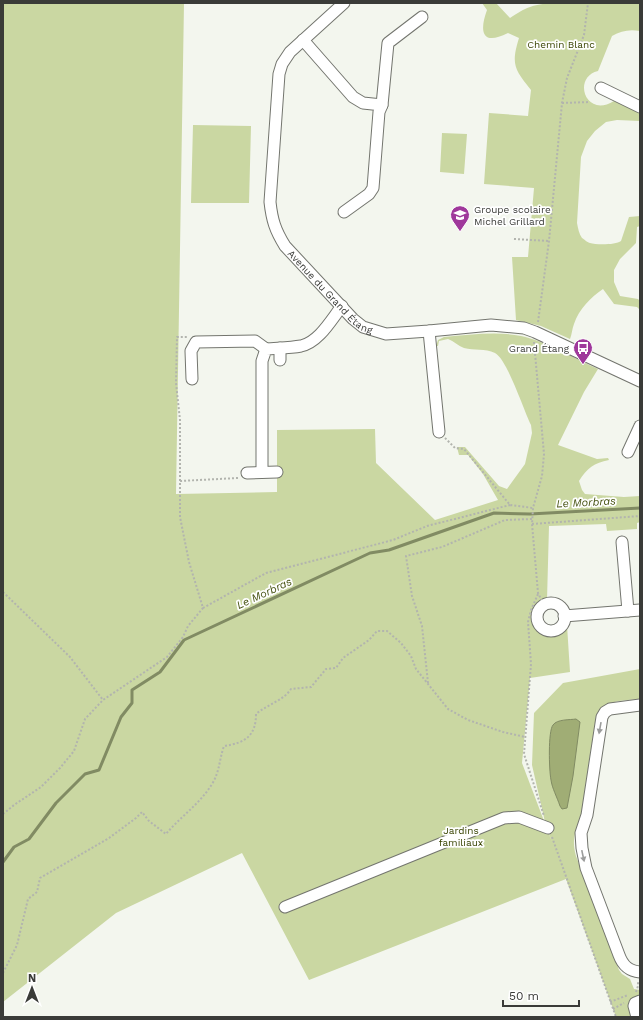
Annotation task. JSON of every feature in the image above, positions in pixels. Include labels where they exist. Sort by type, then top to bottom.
[{"type":"street","name":"Avenue du Grand Étang","points":[[344,3],[290,52],[282,64],[279,74],[270,202],[272,219],[277,234],[285,246],[353,319],[363,327],[372,331],[386,334],[491,325],[513,326],[535,332],[640,381]]},
{"type":"street","points":[[344,212],[369,194],[373,188],[379,112],[382,105],[388,43],[422,17]]},
{"type":"street","points":[[303,40],[353,97],[363,103],[382,105]]},
{"type":"street","points":[[601,88],[640,108]]},
{"type":"street","points":[[192,379],[191,351],[196,342],[255,341],[266,349],[302,346],[317,337],[342,306]]},
{"type":"street","points":[[429,331],[438,432]]},
{"type":"street","points":[[280,348],[280,360]]},
{"type":"street","points":[[262,472],[262,361],[266,349]]},
{"type":"street","points":[[628,452],[640,426]]},
{"type":"street","points":[[247,473],[277,472]]},
{"type":"street","points":[[622,542],[628,611]]},
{"type":"street","points":[[553,604],[561,608],[564,621],[558,629],[550,631],[546,630],[542,628],[537,621],[538,612],[544,605],[553,604]]},
{"type":"street","points":[[564,616],[640,610]]},
{"type":"street","points":[[639,972],[626,967],[619,955],[586,868],[582,854],[581,837],[587,815],[603,716],[605,712],[610,709],[640,705]]},
{"type":"street","points":[[285,907],[504,818],[520,817],[548,828]]},
{"type":"street","points":[[637,1017],[634,1006],[635,1003],[640,1001]]},
{"type":"path","points":[[544,605],[538,593],[532,524],[533,508],[541,486],[544,467],[534,340],[541,311],[562,103],[567,78],[584,35],[588,3]]},
{"type":"path","points":[[562,103],[590,102]]},
{"type":"path","points":[[514,238],[549,240]]},
{"type":"path","points":[[438,432],[455,448],[464,449],[510,506]]},
{"type":"path","points":[[203,608],[189,562],[180,517],[180,481],[239,478],[247,473]]},
{"type":"path","points":[[3,814],[41,787],[60,768],[74,751],[85,719],[102,700],[167,657],[184,636],[188,626],[203,608],[266,573],[393,540],[427,526],[510,506],[533,508]]},
{"type":"path","points":[[532,524],[640,516]]},
{"type":"path","points":[[428,684],[422,626],[412,596],[406,556],[442,547],[505,520],[532,518]]},
{"type":"path","points":[[3,592],[70,657],[102,700]]},
{"type":"path","points":[[538,593],[528,622],[531,664],[524,754],[548,828],[616,1017]]},
{"type":"path","points":[[3,973],[17,945],[28,899],[37,892],[40,878],[108,838],[142,812],[150,821],[166,834],[201,798],[212,784],[220,764],[220,756],[224,746],[233,745],[251,736],[256,724],[256,714],[265,707],[286,696],[291,689],[311,687],[326,669],[336,668],[342,658],[369,640],[377,631],[387,632],[401,643],[411,656],[416,670],[448,709],[468,720],[503,732],[525,737]]},
{"type":"path","points":[[610,1002],[634,993],[638,986],[639,972]]},
{"type":"path","points":[[638,986],[640,991]]},
{"type":"green space","name":"Jardins familiaux","points":[[3,3],[184,3],[176,494],[277,492],[277,430],[375,429],[376,463],[435,520],[498,500],[483,474],[468,455],[459,455],[457,447],[465,447],[499,486],[507,489],[525,464],[532,433],[531,425],[515,386],[500,357],[491,351],[464,348],[448,339],[439,341],[438,346],[436,346],[438,340],[444,337],[483,334],[521,336],[550,346],[598,369],[584,392],[558,445],[597,459],[608,458],[609,460],[591,467],[585,473],[579,481],[582,490],[585,494],[624,497],[640,496],[640,522],[637,523],[637,529],[607,531],[606,524],[549,526],[547,600],[539,604],[534,609],[533,622],[536,629],[548,636],[560,633],[567,625],[570,672],[530,678],[522,763],[552,842],[545,822],[532,765],[534,713],[563,683],[640,669],[640,699],[609,704],[599,710],[596,716],[581,815],[574,840],[576,856],[619,970],[630,979],[634,989],[640,990],[640,997],[634,1017],[616,1017],[566,879],[309,980],[242,853],[116,913],[3,1002]]},
{"type":"green space","name":"Chemin Blanc","points":[[482,3],[496,3],[510,18],[529,7],[551,3],[640,3],[640,31],[625,31],[612,36],[598,71],[590,75],[585,81],[584,88],[585,95],[589,101],[596,105],[604,105],[614,101],[640,111],[640,121],[617,120],[606,122],[595,131],[587,141],[581,157],[577,223],[582,238],[588,242],[593,244],[611,244],[621,241],[629,217],[640,216],[640,226],[637,227],[636,243],[620,259],[614,270],[614,282],[620,296],[638,299],[640,301],[640,310],[637,307],[614,304],[603,289],[582,308],[573,326],[570,339],[541,326],[516,320],[512,257],[528,257],[534,188],[484,184],[489,113],[528,116],[531,90],[521,77],[516,66],[515,54],[519,38],[508,33],[493,38],[485,35],[483,25],[487,10]]},
{"type":"green space","points":[[193,125],[251,126],[249,203],[191,203]]},
{"type":"green space","points":[[442,133],[467,134],[464,174],[440,172]]},
{"type":"shaded area","points":[[576,719],[580,722],[573,776],[567,808],[562,809],[553,789],[551,780],[549,760],[550,735],[551,729],[555,723]]},
{"type":"waterway","name":"Le Morbras","points":[[3,862],[14,847],[29,839],[56,803],[85,774],[99,770],[121,717],[132,703],[132,690],[160,672],[184,640],[370,553],[389,550],[494,513],[530,514],[640,508]]},
{"type":"place","name":"Groupe scolaire Michel Grillard","points":[[460,232]]},
{"type":"place","name":"Grand Étang","points":[[583,365]]}]
